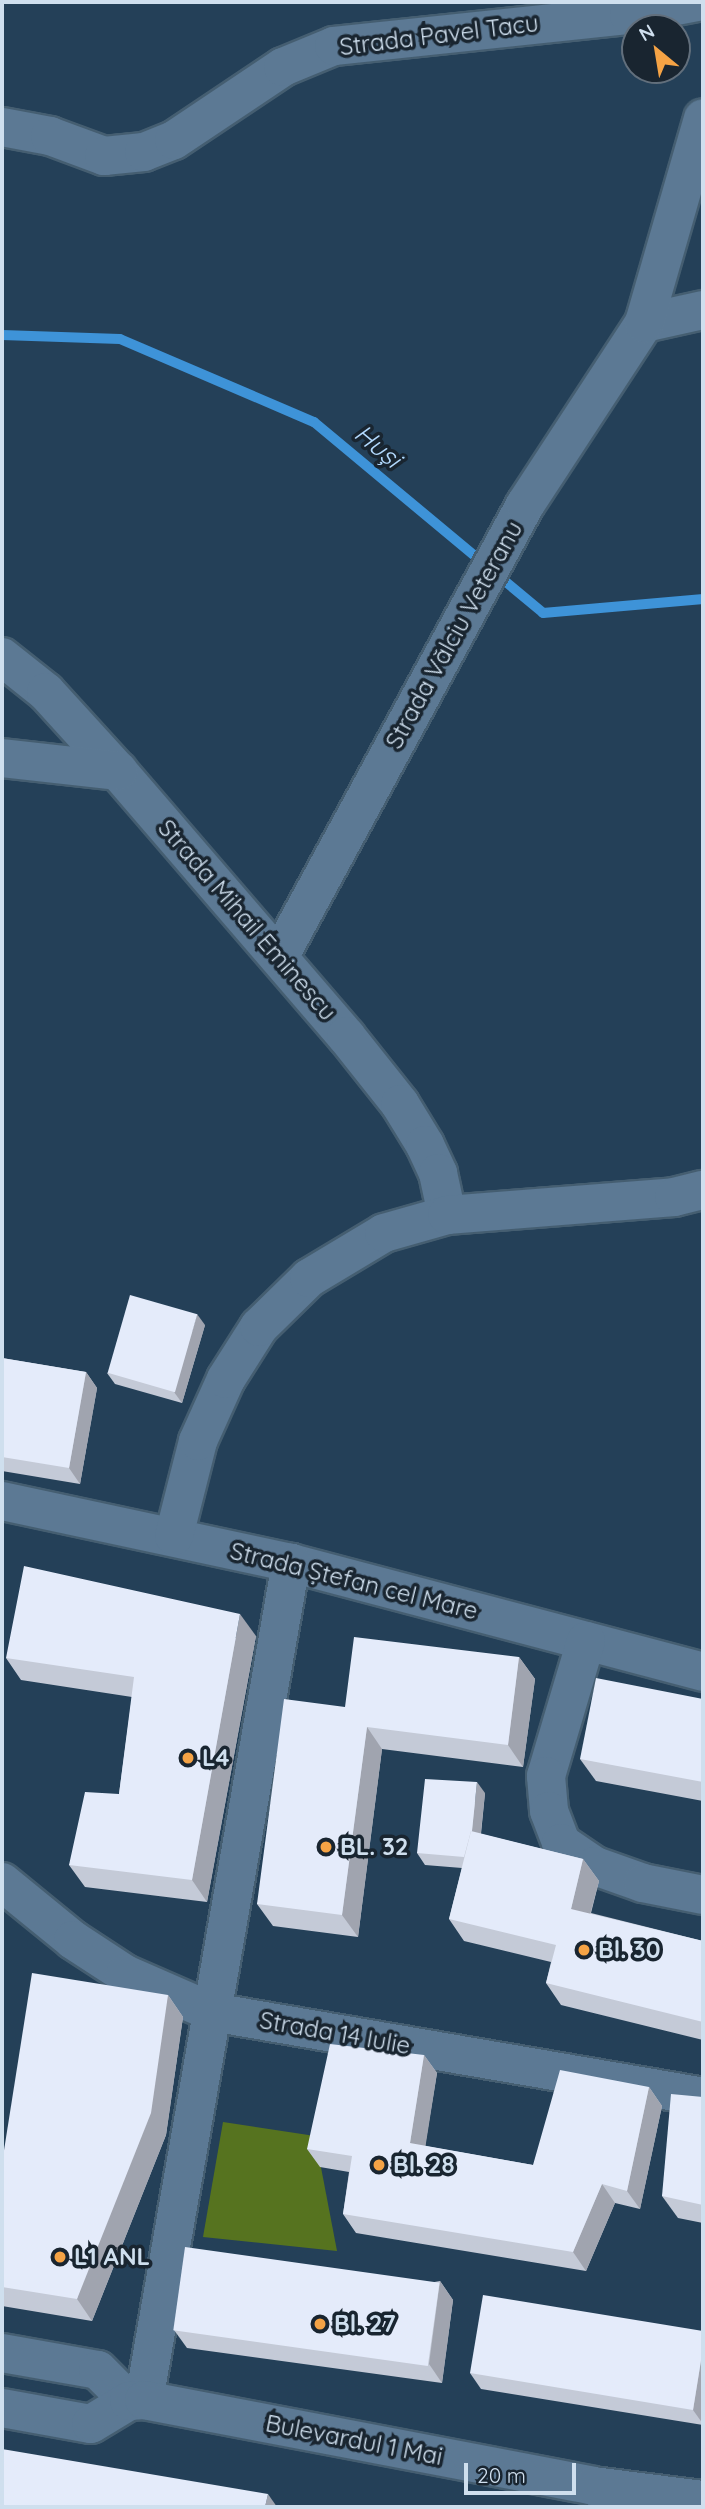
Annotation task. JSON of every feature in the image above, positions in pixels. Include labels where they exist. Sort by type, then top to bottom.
[{"type":"street","name":"Strada Pavel Tacu","points":[[2,127],[50,136],[104,156],[144,152],[174,140],[283,67],[334,46],[629,15],[697,2]]},
{"type":"street","name":"Strada Vălciu Veteranu","points":[[279,957],[525,505],[644,323],[703,118]]},
{"type":"street","points":[[644,323],[703,310]]},
{"type":"street","name":"Strada Mihail Eminescu","points":[[2,657],[46,692],[118,771],[279,957],[400,1104],[438,1173],[447,1215]]},
{"type":"street","points":[[2,758],[118,771]]},
{"type":"street","points":[[174,1536],[198,1441],[226,1378],[259,1327],[309,1278],[384,1233],[447,1215],[674,1197],[703,1190]]},
{"type":"street","name":"Strada Ștefan cel Mare","points":[[2,1502],[174,1536],[291,1563],[703,1672]]},
{"type":"street","points":[[136,2401],[212,2012],[291,1563]]},
{"type":"street","points":[[586,1641],[546,1776],[549,1811],[561,1843],[595,1866],[643,1883],[703,1895]]},
{"type":"street","name":"Strada 14 Iulie","points":[[2,1882],[125,1974],[212,2012],[703,2097]]},
{"type":"street","points":[[2,2353],[98,2370],[136,2401]]},
{"type":"street","points":[[2,2408],[91,2424],[136,2401]]},
{"type":"street","name":"Bulevardul 1 Mai","points":[[136,2401],[593,2486],[703,2500]]},
{"type":"green space","points":[[223,2122],[315,2136],[337,2251],[203,2237]]},
{"type":"building","points":[[130,1295],[197,1314],[175,1392],[108,1373]]},
{"type":"building","points":[[2,1358],[86,1372],[69,1468],[2,1457]]},
{"type":"building","name":"L4","points":[[24,1566],[240,1614],[192,1880],[69,1865],[85,1792],[119,1794],[134,1677],[6,1658]]},
{"type":"building","name":"BL. 32","points":[[354,1637],[519,1657],[508,1745],[367,1727],[342,1915],[257,1904],[284,1699],[345,1707]]},
{"type":"building","points":[[596,1678],[703,1699],[703,1782],[580,1759]]},
{"type":"building","points":[[425,1779],[477,1782],[472,1831],[464,1857],[417,1853]]},
{"type":"building","name":"Bl. 30","points":[[471,1831],[583,1859],[571,1909],[703,1941],[703,2022],[546,1983],[556,1945],[449,1919]]},
{"type":"building","points":[[32,1973],[168,1995],[151,2113],[77,2299],[2,2287],[2,2163]]},
{"type":"building","name":"Bl. 28","points":[[330,2044],[424,2055],[410,2143],[533,2165],[560,2070],[649,2087],[627,2191],[602,2184],[573,2252],[343,2214],[352,2156],[307,2149]]},
{"type":"building","points":[[671,2094],[703,2097],[703,2205],[662,2196]]},
{"type":"building","name":"Bl. 27","points":[[185,2247],[439,2283],[428,2366],[173,2330]]},
{"type":"building","points":[[483,2295],[703,2331],[703,2348],[693,2410],[470,2373]]},
{"type":"building","points":[[2,2449],[268,2494],[265,2507],[2,2507]]},
{"type":"waterway","name":"Huși","points":[[2,335],[120,339],[314,422],[543,613],[703,599]]},
{"type":"place","name":"L4","points":[[188,1758]]},
{"type":"place","name":"BL. 32","points":[[326,1847]]},
{"type":"place","name":"Bl. 30","points":[[584,1950]]},
{"type":"place","name":"Bl. 28","points":[[379,2165]]},
{"type":"place","name":"L1 ANL","points":[[60,2257]]},
{"type":"place","name":"Bl. 27","points":[[320,2324]]}]
